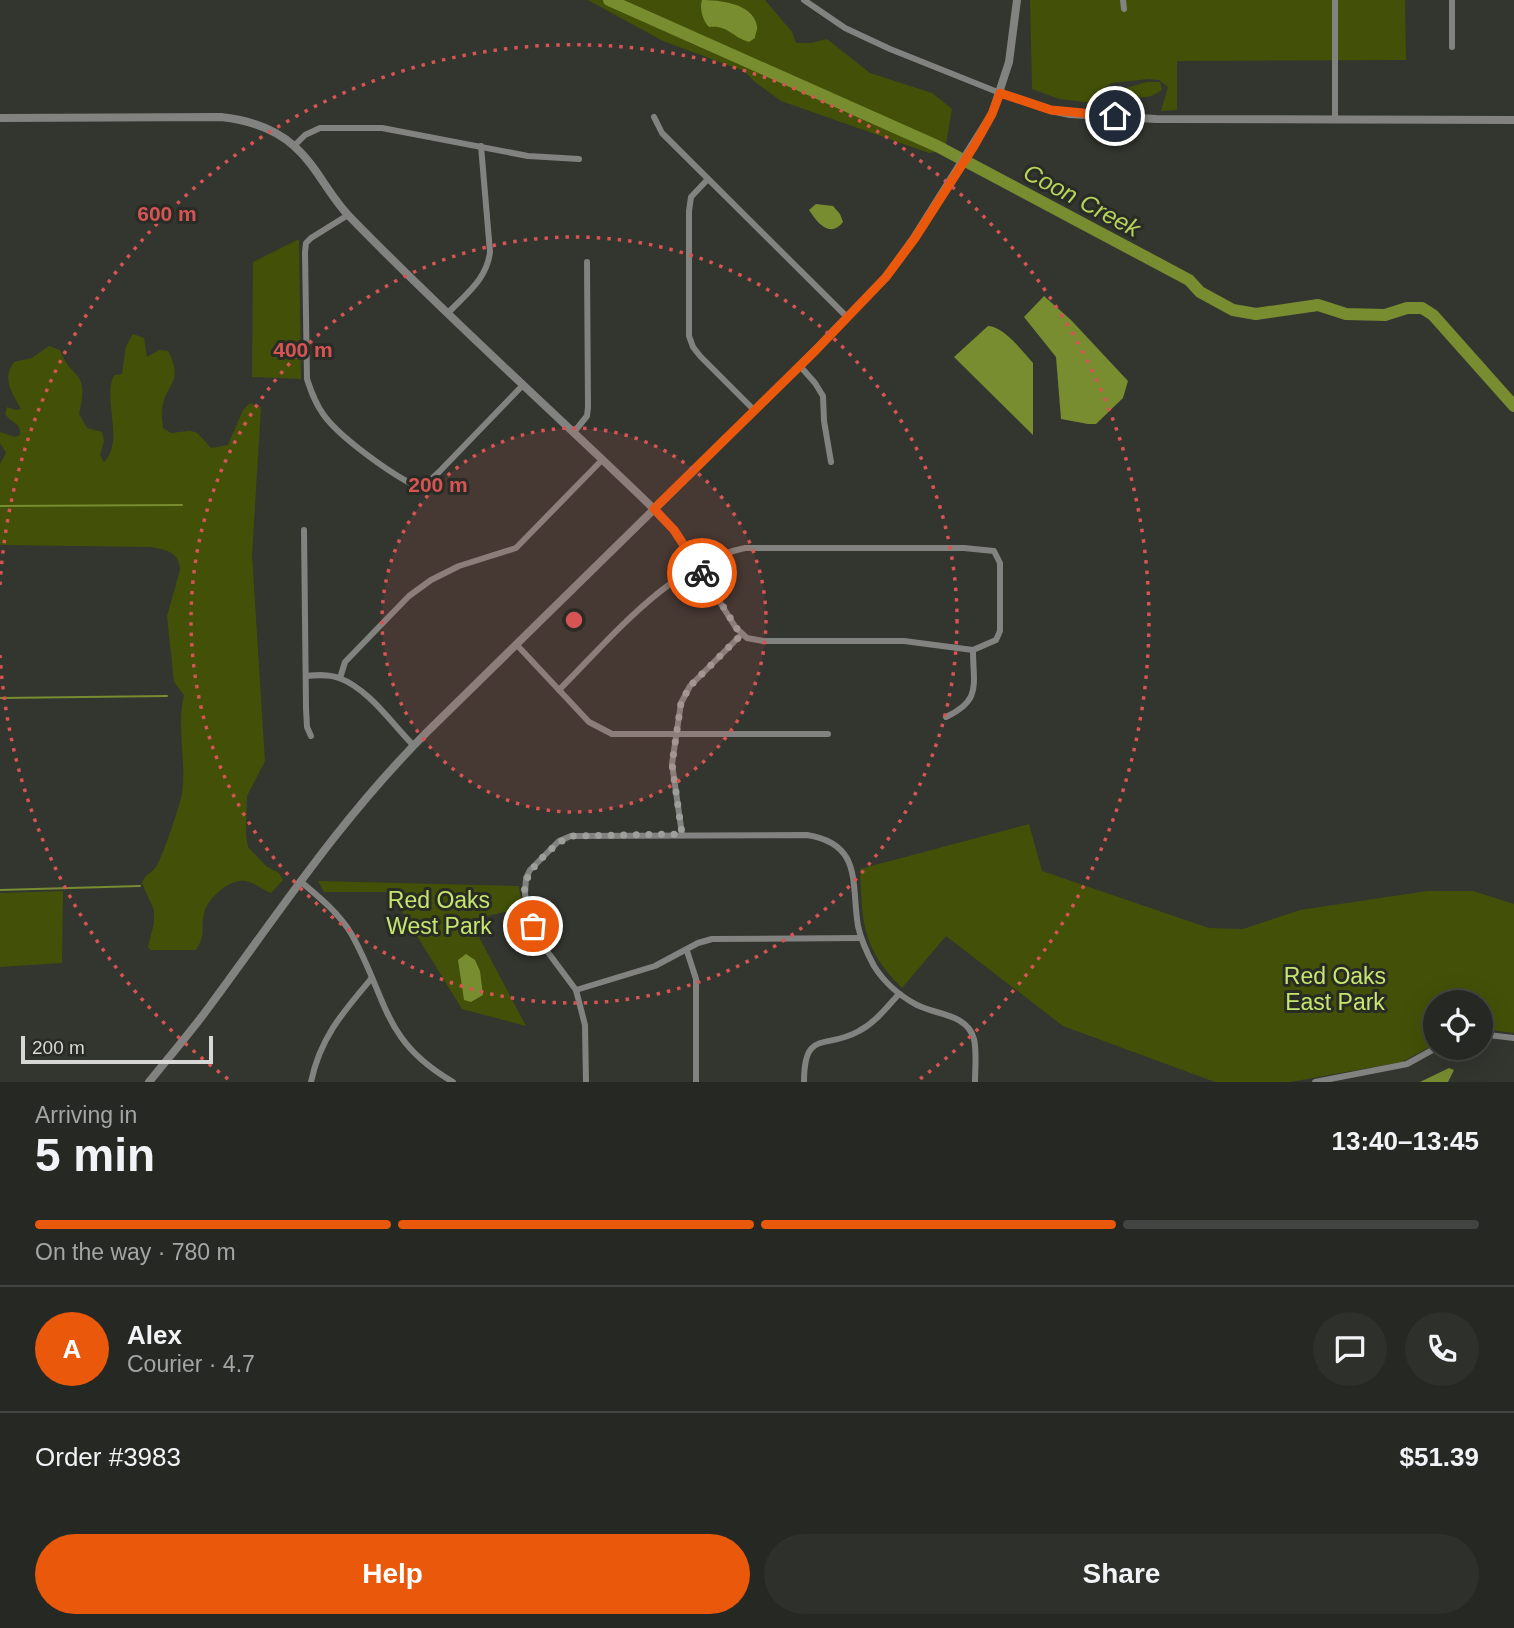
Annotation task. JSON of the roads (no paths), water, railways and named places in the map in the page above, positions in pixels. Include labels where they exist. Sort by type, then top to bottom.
[{"type":"street","points":[[804,0],[845,28],[987,90],[1070,114],[1156,119],[1514,120]]},
{"type":"street","points":[[149,1082],[197,1024],[344,822],[414,746],[516,644],[870,296],[900,258],[992,114],[1013,43],[1017,0]]},
{"type":"street","points":[[1123,0],[1124,9]]},
{"type":"street","points":[[1335,0],[1335,120]]},
{"type":"street","points":[[1452,0],[1452,47]]},
{"type":"street","points":[[0,118],[221,117],[260,125],[275,132],[294,146],[348,215],[674,530],[698,567],[741,635],[754,641],[904,641],[974,650],[996,640],[1000,631],[1000,563],[994,551],[964,548],[745,548],[722,554],[698,567],[656,594],[559,690]]},
{"type":"street","points":[[654,117],[662,133],[848,318]]},
{"type":"street","points":[[294,146],[312,130],[333,127],[382,128],[527,156],[579,159]]},
{"type":"street","points":[[448,313],[482,278],[488,266],[490,252],[481,146]]},
{"type":"street","points":[[708,179],[691,197],[689,336],[700,356],[754,410]]},
{"type":"street","points":[[348,215],[306,243],[304,265],[307,379],[312,396],[324,416],[340,432],[404,480],[418,487],[439,472],[523,385]]},
{"type":"street","points":[[574,432],[587,416],[588,407],[587,262]]},
{"type":"street","points":[[800,366],[823,396],[831,462]]},
{"type":"street","points":[[340,678],[345,662],[409,596],[431,580],[459,566],[516,548],[601,461]]},
{"type":"street","points":[[304,530],[307,727],[311,736]]},
{"type":"street","points":[[682,834],[672,764],[681,703],[690,686],[741,635]]},
{"type":"street","points":[[516,644],[589,722],[612,734],[828,734]]},
{"type":"street","points":[[946,717],[969,701],[973,692],[974,650]]},
{"type":"street","points":[[306,676],[340,678],[365,695],[414,746]]},
{"type":"street","points":[[586,1082],[585,1025],[576,989],[544,947],[533,926],[527,908],[525,885],[530,870],[559,841],[571,836],[682,834],[807,835],[826,840],[846,856],[853,873],[861,938],[877,971],[899,994],[920,1006],[953,1017],[970,1031],[975,1049],[975,1082]]},
{"type":"street","points":[[300,881],[340,917],[352,936],[394,1030],[429,1068],[453,1082]]},
{"type":"street","points":[[576,989],[656,965],[698,943],[719,938],[861,938]]},
{"type":"street","points":[[687,950],[696,979],[696,1082]]},
{"type":"street","points":[[311,1082],[325,1038],[372,979]]},
{"type":"street","points":[[804,1082],[806,1055],[816,1044],[857,1032],[874,1021],[899,994]]},
{"type":"street","points":[[1493,1036],[1514,1038]]},
{"type":"street","points":[[1315,1082],[1407,1064],[1423,1055]]},
{"type":"waterway","name":"Coon Creek","points":[[609,0],[937,146],[1189,280],[1200,292],[1233,310],[1256,314],[1318,305],[1346,314],[1385,315],[1407,308],[1422,308],[1433,315],[1514,406]]},
{"type":"waterway","points":[[0,506],[182,505]]},
{"type":"waterway","points":[[0,698],[167,696]]},
{"type":"waterway","points":[[0,890],[140,886]]},
{"type":"park label","name":"Red Oaks West Park","points":[[439,913]]},
{"type":"park label","name":"Red Oaks East Park","points":[[1335,989]]}]
